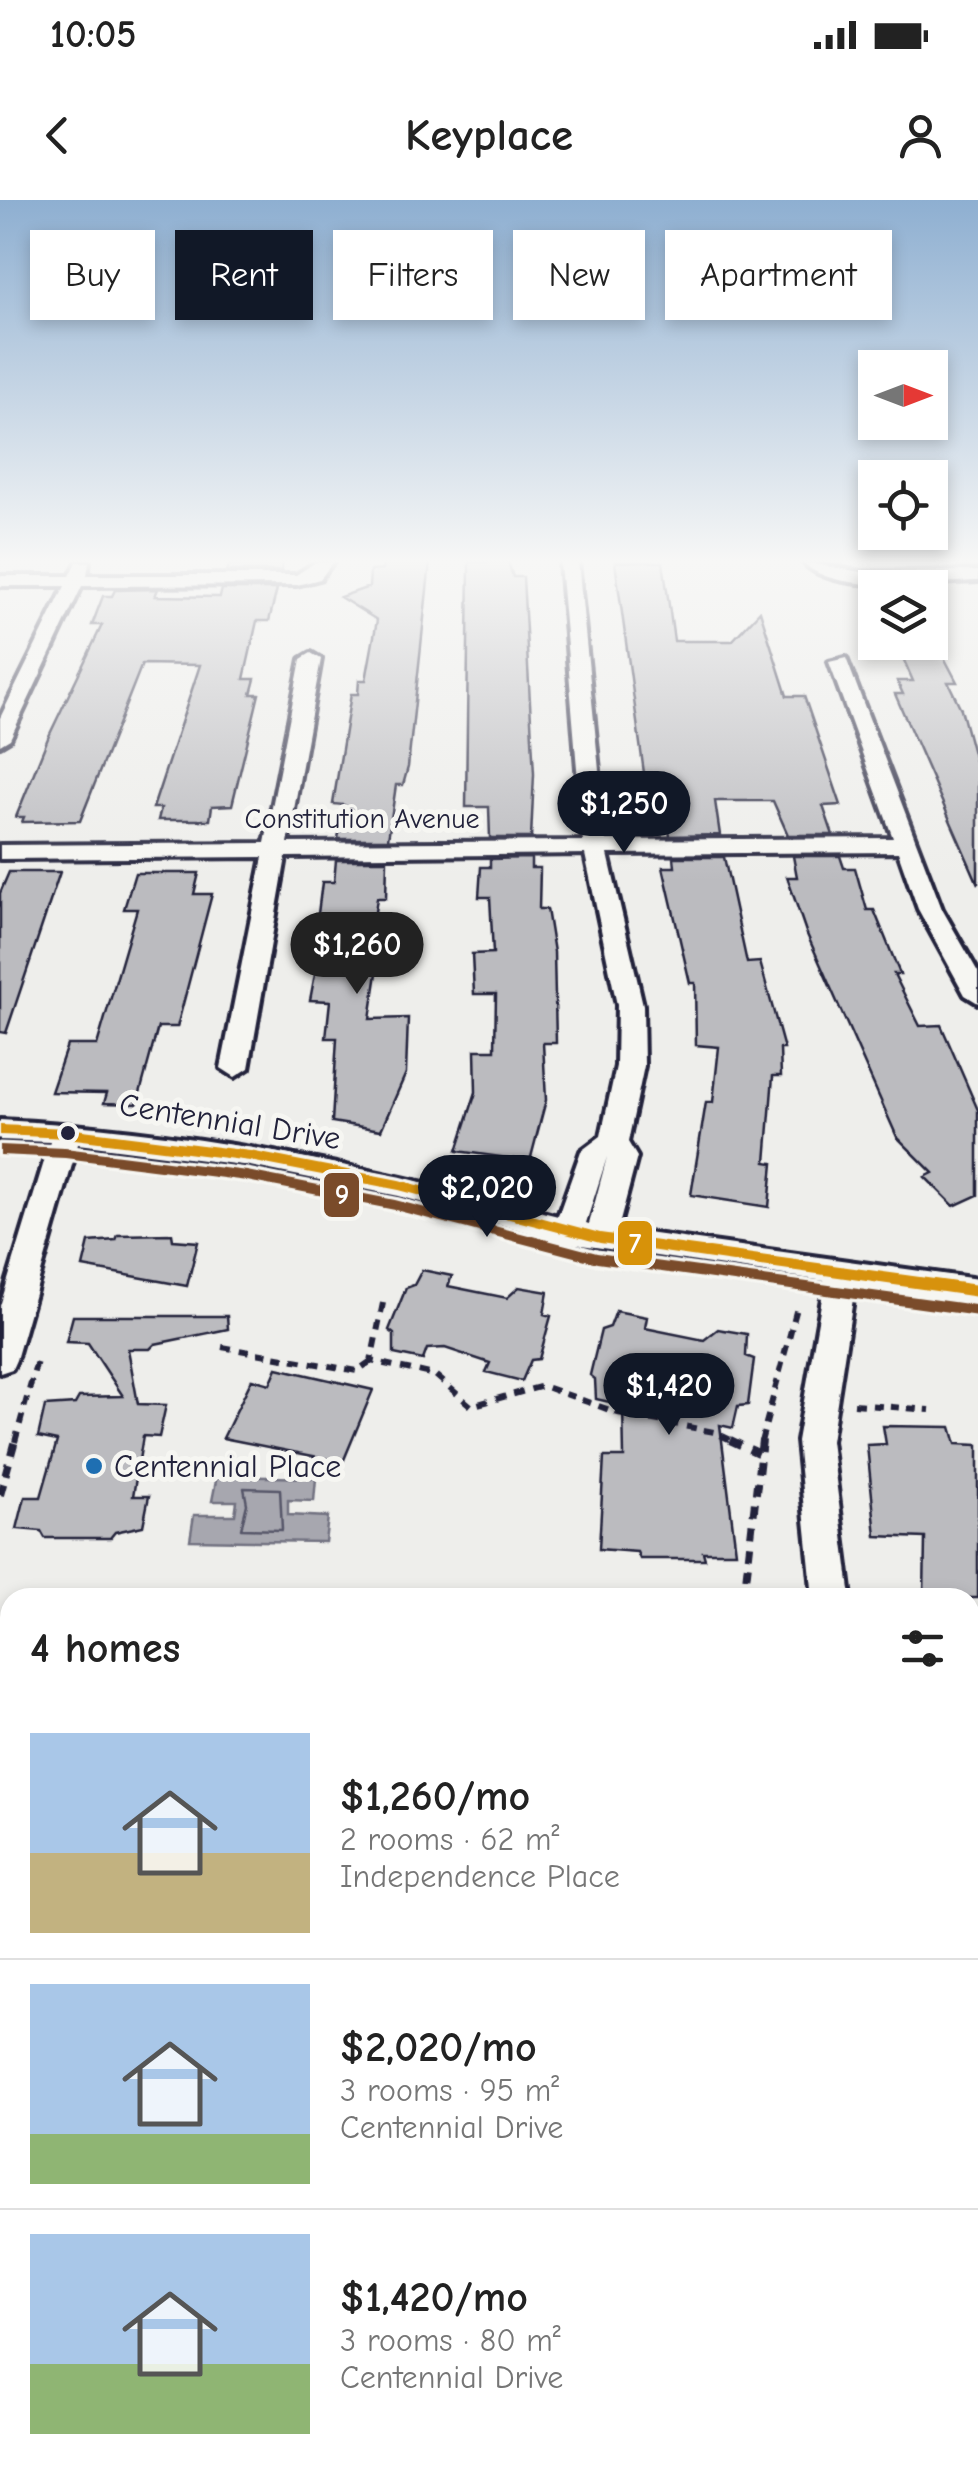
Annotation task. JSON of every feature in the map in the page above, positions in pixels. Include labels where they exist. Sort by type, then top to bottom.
[{"type":"street","points":[[0,739],[10,696],[26,668]]},
{"type":"street","points":[[235,1068],[309,668]]},
{"type":"street","points":[[579,668],[595,846],[630,1005],[630,1066],[614,1142],[623,1157],[600,1238]]},
{"type":"street","points":[[841,668],[930,909],[978,994]]},
{"type":"street","name":"Constitution Avenue","points":[[0,852],[904,844]]},
{"type":"street","name":"Centennial Drive","points":[[0,1130],[66,1133],[306,1166],[398,1185],[568,1232],[978,1292]]},
{"type":"street","points":[[0,1360],[66,1133]]},
{"type":"street","points":[[568,1232],[594,1151],[614,1142]]},
{"type":"street","points":[[831,1588],[814,1442],[842,1271]]},
{"type":"path","points":[[222,1347],[357,1371],[372,1361],[383,1303]]},
{"type":"path","points":[[745,1588],[758,1453],[798,1304]]},
{"type":"path","points":[[372,1361],[436,1375],[471,1406],[543,1386],[618,1413],[714,1432],[758,1453]]},
{"type":"path","points":[[852,1419],[855,1401],[930,1410]]},
{"type":"water","points":[[217,1476],[316,1478],[314,1501],[288,1500],[288,1515],[328,1517],[325,1542],[190,1540],[194,1515],[235,1515],[237,1501],[212,1501]]},
{"type":"building","points":[[81,668],[140,668],[80,821],[22,822],[24,817],[16,817]]},
{"type":"building","points":[[199,668],[246,668],[244,679],[255,679],[251,694],[259,694],[232,805],[212,806],[210,820],[158,820],[161,808],[153,808]]},
{"type":"building","points":[[368,668],[419,668],[408,767],[403,785],[396,785],[388,839],[338,839],[344,805],[333,804],[351,694],[358,694],[359,680],[366,680]]},
{"type":"building","points":[[468,668],[528,668],[534,774],[531,838],[490,838],[489,807],[466,807]]},
{"type":"building","points":[[630,668],[778,668],[787,696],[804,696],[841,805],[823,806],[833,835],[788,835],[773,801],[715,801],[720,835],[670,836],[665,802],[648,802]]},
{"type":"building","points":[[907,668],[950,668],[957,682],[948,682],[961,709],[978,772],[978,884],[895,694],[903,694],[897,681],[913,681]]},
{"type":"building","points":[[793,856],[840,856],[844,868],[855,868],[867,910],[874,910],[900,974],[894,974],[920,1026],[941,1025],[978,1110],[978,1195],[954,1206],[925,1177],[933,1173],[897,1137],[806,932],[787,877],[797,877]]},
{"type":"building","points":[[674,857],[724,857],[747,963],[760,962],[784,1049],[780,1049],[781,1076],[773,1076],[766,1162],[773,1163],[769,1207],[691,1195],[706,1102],[713,1102],[719,1047],[696,1045],[695,983],[690,983],[663,867],[675,867]]},
{"type":"building","points":[[531,858],[531,868],[540,868],[539,909],[547,909],[554,952],[556,1043],[543,1043],[546,1100],[530,1161],[457,1151],[476,1092],[475,1050],[495,1050],[496,994],[474,994],[472,954],[493,953],[490,897],[479,897],[481,867],[490,867],[490,859]]},
{"type":"building","points":[[336,860],[387,860],[386,898],[377,898],[368,960],[379,960],[370,1019],[408,1018],[406,1073],[381,1130],[332,1122],[337,1038],[326,1038],[330,1001],[310,1000],[319,953],[313,953],[322,882],[334,882]]},
{"type":"building","points":[[9,872],[60,872],[6,1033],[0,1032],[0,893]]},
{"type":"building","points":[[135,873],[199,873],[194,894],[212,894],[177,1027],[158,1027],[137,1104],[104,1103],[107,1093],[51,1092],[67,1045],[97,1045],[137,909],[124,909]]},
{"type":"building","points":[[172,1234],[173,1240],[198,1242],[187,1286],[83,1267],[89,1242],[116,1240],[118,1235]]},
{"type":"building","points":[[422,1270],[452,1276],[448,1286],[507,1298],[519,1287],[548,1292],[544,1314],[551,1316],[539,1359],[531,1360],[522,1381],[486,1372],[490,1363],[445,1348],[427,1349],[423,1360],[394,1354],[394,1334],[389,1330],[406,1288],[414,1285]]},
{"type":"building","points":[[616,1311],[647,1317],[645,1328],[704,1340],[718,1329],[747,1334],[746,1356],[754,1359],[748,1405],[738,1406],[733,1428],[720,1425],[736,1552],[703,1552],[705,1559],[640,1559],[637,1552],[599,1549],[604,1457],[624,1457],[623,1405],[596,1399],[595,1379],[590,1375],[601,1330],[610,1327]]},
{"type":"building","name":"Centennial Place","points":[[73,1316],[227,1316],[228,1329],[155,1344],[150,1349],[128,1349],[138,1404],[166,1405],[159,1437],[143,1436],[133,1496],[149,1496],[143,1526],[115,1532],[110,1538],[45,1538],[41,1531],[17,1529],[25,1497],[41,1497],[57,1441],[38,1437],[45,1406],[75,1404],[79,1397],[123,1396],[88,1343],[66,1342]]},
{"type":"building","points":[[277,1368],[373,1390],[343,1462],[223,1438],[252,1379],[270,1384]]},
{"type":"building","points":[[883,1426],[951,1427],[956,1444],[978,1445],[978,1588],[924,1588],[925,1538],[876,1536],[867,1445],[886,1444]]},
{"type":"transit line","name":"7","points":[[0,1130],[67,1133],[250,1156],[399,1185],[600,1238],[978,1291]]},
{"type":"transit line","name":"9","points":[[0,1150],[65,1153],[247,1176],[395,1205],[597,1258],[975,1311]]},
{"type":"place","name":"Centennial Place","points":[[94,1466]]}]
